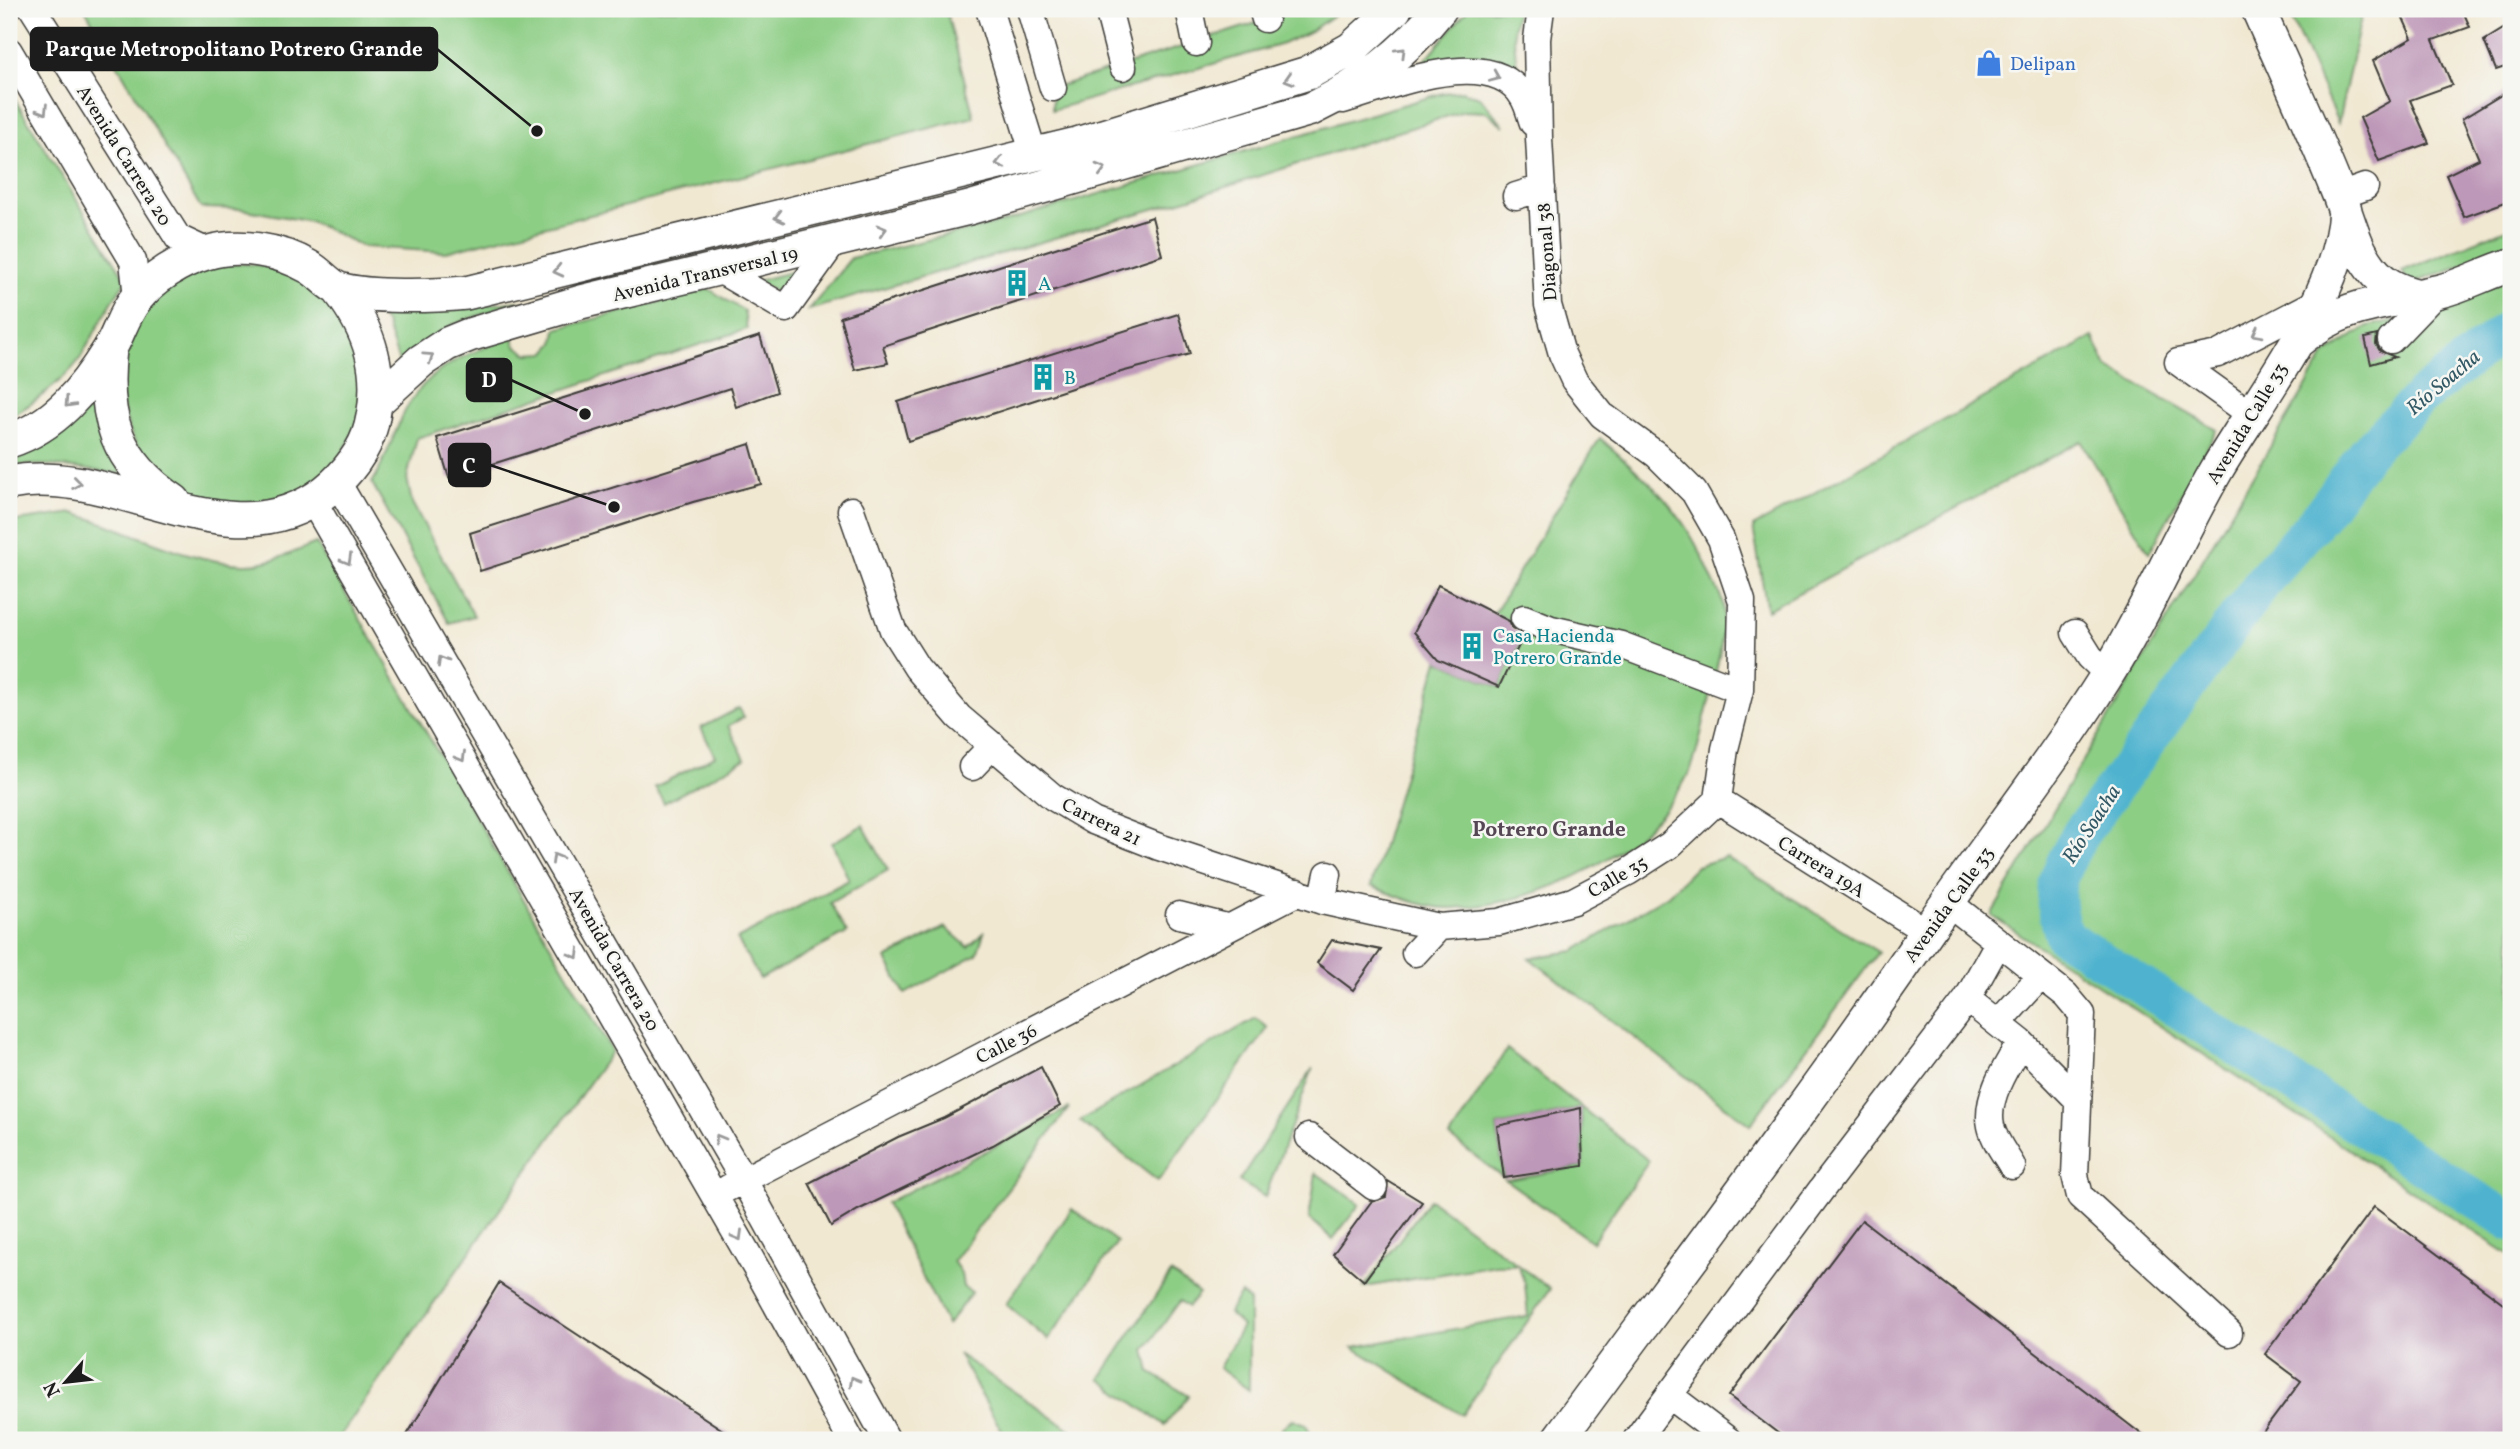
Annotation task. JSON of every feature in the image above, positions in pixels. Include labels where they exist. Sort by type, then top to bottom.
[{"type":"main road","name":"Avenida Transversal 19","points":[[338,289],[414,296],[466,293],[1034,155],[1308,73],[1350,49],[1395,9]]},
{"type":"main road","name":"Avenida Transversal 19","points":[[377,401],[421,361],[447,344],[469,335],[581,302],[716,268],[834,243],[969,208],[1311,109],[1346,93],[1390,62],[1421,33],[1440,9]]},
{"type":"main road","points":[[2258,9],[2350,198],[2355,240],[2371,268],[2393,289],[2426,293]]},
{"type":"main road","name":"Avenida Calle 33","points":[[1558,1440],[1949,903],[2060,748],[2108,674],[2249,413],[2296,342],[2317,302],[2343,238],[2350,198]]},
{"type":"main road","points":[[9,441],[47,423],[71,403],[110,348],[121,321],[137,297],[169,269],[208,252],[243,248],[277,253],[310,267],[338,289],[357,313],[370,340],[377,370],[377,401],[365,440],[356,458],[325,491],[283,515],[250,521],[217,519],[98,487],[56,480],[9,483]]},
{"type":"main road","points":[[2296,342],[2328,320],[2365,305],[2426,293],[2511,265]]},
{"type":"main road","points":[[110,348],[106,386],[111,424],[127,458],[153,487],[184,508]]},
{"type":"street","name":"Avenida Carrera 20","points":[[33,9],[177,238],[208,252]]},
{"type":"street","points":[[989,9],[1034,155]]},
{"type":"street","points":[[1030,9],[1053,88]]},
{"type":"street","points":[[1108,9],[1123,67]]},
{"type":"street","points":[[1189,9],[1196,43]]},
{"type":"street","name":"Diagonal 38","points":[[1541,9],[1536,39],[1548,305],[1562,354],[1574,380],[1602,415],[1657,455],[1693,492],[1721,540],[1742,601],[1740,690],[1726,748],[1718,800]]},
{"type":"street","points":[[9,51],[133,261],[137,297]]},
{"type":"street","name":"Diagonal 38","points":[[1311,109],[1439,73],[1474,69],[1506,81],[1522,96],[1539,138]]},
{"type":"street","points":[[1517,196],[1542,188]]},
{"type":"street","points":[[716,268],[786,309],[834,243]]},
{"type":"street","points":[[2391,340],[2426,293]]},
{"type":"street","points":[[2249,413],[2178,362],[2218,354],[2317,302]]},
{"type":"street","name":"Avenida Carrera 20","points":[[325,491],[743,1179],[887,1440]]},
{"type":"street","name":"Avenida Carrera 20","points":[[325,491],[851,1440]]},
{"type":"street","name":"Carrera 21","points":[[850,510],[893,630],[917,668],[959,717],[1053,797],[1093,821],[1159,847],[1245,862],[1310,897],[1438,927],[1499,922]]},
{"type":"street","points":[[1524,618],[1551,629],[1621,645],[1740,690]]},
{"type":"street","points":[[2075,633],[2090,657],[2108,674]]},
{"type":"street","points":[[972,768],[993,746]]},
{"type":"street","name":"Calle 35","points":[[1499,922],[1573,901],[1628,872],[1670,845],[1718,800]]},
{"type":"street","name":"Carrera 19A","points":[[1718,800],[1927,932]]},
{"type":"street","points":[[1310,897],[1328,874]]},
{"type":"street","name":"Calle 36","points":[[714,1195],[1227,927],[1310,897]]},
{"type":"street","points":[[1949,903],[2066,995],[2082,1014],[2075,1175],[2080,1196],[2229,1333]]},
{"type":"street","points":[[1179,915],[1227,927]]},
{"type":"street","points":[[1415,953],[1438,927]]},
{"type":"street","points":[[1636,1440],[1967,999],[1998,943]]},
{"type":"street","points":[[1999,1022],[2040,977]]},
{"type":"street","points":[[1967,999],[2021,1042],[2078,1100]]},
{"type":"street","points":[[2012,1166],[1991,1127],[1990,1115],[1996,1091],[2021,1042]]},
{"type":"street","points":[[1309,1137],[1374,1186]]},
{"type":"street","points":[[1669,1395],[1728,1440]]},
{"type":"green space","points":[[85,9],[946,9],[974,117],[446,252],[364,247],[312,222],[241,209],[201,208]]},
{"type":"green space","points":[[1300,9],[1342,9],[1311,31],[1283,44],[1052,110],[1053,88]]},
{"type":"green space","points":[[1468,9],[1517,9],[1513,28],[1517,69],[1478,55],[1415,72]]},
{"type":"green space","points":[[2287,9],[2363,9],[2338,123]]},
{"type":"green space","points":[[9,90],[126,280],[76,364],[37,399],[9,416]]},
{"type":"green space","points":[[1462,91],[1480,97],[1504,126],[1486,112],[1464,111],[1191,198],[809,310],[851,258],[1000,223],[1443,93]]},
{"type":"green space","points":[[2511,227],[2511,248],[2410,284],[2402,271]]},
{"type":"green space","points":[[242,264],[277,269],[299,278],[335,308],[349,328],[358,350],[363,385],[358,420],[349,442],[319,478],[299,492],[277,501],[242,506],[207,501],[185,492],[149,462],[135,442],[126,420],[121,385],[126,350],[135,328],[165,292],[185,278],[207,269]]},
{"type":"green space","points":[[802,269],[784,297],[757,281]]},
{"type":"green space","points":[[2511,278],[2511,1256],[1991,915],[2325,355],[2368,326],[2431,313]]},
{"type":"green space","points":[[709,289],[744,311],[747,329],[417,438],[407,478],[412,503],[474,616],[449,623],[372,483],[415,395],[435,374],[447,366],[513,337],[515,345],[528,354],[545,353],[554,343],[556,329]]},
{"type":"green space","points":[[520,301],[452,325],[400,365],[386,324],[371,304],[442,310]]},
{"type":"green space","points":[[2093,337],[2107,367],[2217,430],[2149,553],[2081,441],[1767,610],[1753,527]]},
{"type":"green space","points":[[97,403],[122,474],[48,465],[9,465],[48,442]]},
{"type":"green space","points":[[1600,438],[1636,470],[1678,515],[1720,594],[1724,615],[1719,655],[1690,771],[1672,800],[1648,827],[1621,850],[1556,885],[1486,905],[1452,908],[1421,904],[1371,886],[1438,660],[1499,687],[1527,628],[1493,615]]},
{"type":"green space","points":[[73,513],[180,551],[223,562],[262,562],[316,543],[612,1051],[337,1440],[9,1440],[9,522]]},
{"type":"green space","points":[[739,708],[744,717],[728,726],[745,759],[664,803],[655,787],[715,756],[701,728]]},
{"type":"green space","points":[[863,825],[888,870],[830,903],[847,933],[760,979],[737,939],[849,880],[832,843]]},
{"type":"green space","points":[[1726,857],[1878,952],[1750,1125],[1529,958],[1574,951],[1668,895],[1697,866]]},
{"type":"green space","points":[[945,927],[968,947],[984,933],[977,954],[905,994],[886,959]]},
{"type":"green space","points":[[1256,1018],[1268,1028],[1158,1181],[1080,1121]]},
{"type":"green space","points":[[1507,1049],[1649,1161],[1592,1242],[1506,1180],[1583,1166],[1581,1108],[1497,1126],[1504,1178],[1450,1137]]},
{"type":"green space","points":[[1313,1068],[1265,1197],[1239,1181]]},
{"type":"green space","points":[[1069,1108],[953,1261],[961,1273],[963,1287],[972,1292],[947,1325],[886,1203]]},
{"type":"green space","points":[[1316,1173],[1360,1204],[1333,1239],[1309,1218]]},
{"type":"green space","points":[[1430,1199],[1518,1265],[1496,1265],[1364,1287]]},
{"type":"green space","points":[[1072,1209],[1117,1242],[1048,1340],[1006,1304]]},
{"type":"green space","points":[[1518,1265],[1550,1289],[1462,1415],[1353,1347],[1528,1316],[1525,1284]]},
{"type":"green space","points":[[1171,1273],[1199,1294],[1188,1307],[1180,1301],[1145,1350],[1150,1372],[1189,1396],[1165,1425],[1100,1379]]},
{"type":"green space","points":[[1241,1294],[1249,1300],[1249,1390],[1219,1368],[1242,1326],[1228,1313]]},
{"type":"green space","points":[[958,1354],[1086,1440],[1007,1440]]},
{"type":"green space","points":[[1293,1419],[1306,1424],[1310,1433],[1308,1440],[1282,1440],[1282,1428]]},
{"type":"building","points":[[2399,9],[2462,9],[2470,27],[2433,40],[2452,85],[2410,100],[2429,143],[2379,161],[2360,118],[2390,101],[2373,61],[2412,38]]},
{"type":"building","points":[[2511,24],[2511,65],[2496,70],[2484,41]]},
{"type":"building","points":[[2511,89],[2511,200],[2464,217],[2446,175],[2479,159],[2462,119]]},
{"type":"building","name":"A","points":[[1152,217],[1162,255],[883,346],[888,363],[855,370],[840,317]]},
{"type":"building","name":"B","points":[[1178,314],[1190,354],[1121,372],[908,441],[898,402]]},
{"type":"building","points":[[2377,335],[2376,344],[2380,351],[2395,357],[2371,364],[2365,338]]},
{"type":"building","points":[[760,336],[777,392],[736,407],[730,388],[449,478],[437,438]]},
{"type":"building","points":[[750,444],[761,484],[693,502],[480,571],[470,533]]},
{"type":"building","name":"Casa Hacienda Potrero Grande","points":[[1438,585],[1509,621],[1512,628],[1524,635],[1499,687],[1438,660],[1414,632]]},
{"type":"building","points":[[1332,940],[1381,950],[1353,990],[1317,963]]},
{"type":"building","points":[[1041,1067],[1060,1106],[993,1145],[858,1210],[831,1226],[809,1183],[898,1137],[944,1118]]},
{"type":"building","points":[[1581,1108],[1583,1166],[1504,1178],[1497,1126]]},
{"type":"building","points":[[1388,1181],[1422,1202],[1364,1281],[1333,1254],[1371,1202],[1386,1197]]},
{"type":"building","points":[[2374,1207],[2511,1309],[2511,1440],[2257,1440],[2301,1381],[2265,1354]]},
{"type":"building","points":[[1862,1220],[2149,1440],[1787,1440],[1729,1396]]},
{"type":"building","points":[[499,1283],[738,1440],[404,1440]]},
{"type":"waterway","name":"Río Soacha","points":[[2511,327],[2424,394],[2367,452],[2320,516],[2266,578],[2081,833],[2061,871],[2056,893],[2064,936],[2511,1222]]},
{"type":"place","name":"Delipan","points":[[1989,63]]},
{"type":"place","name":"Parque Metropolitano Potrero Grande","points":[[537,131]]},
{"type":"place","name":"A","points":[[1017,283]]},
{"type":"place","name":"B","points":[[1043,377]]},
{"type":"place","name":"D","points":[[585,414]]},
{"type":"place","name":"C","points":[[614,507]]},
{"type":"place","name":"Casa Hacienda Potrero Grande","points":[[1472,646]]},
{"type":"district","name":"Potrero Grande","points":[[1549,829]]}]
